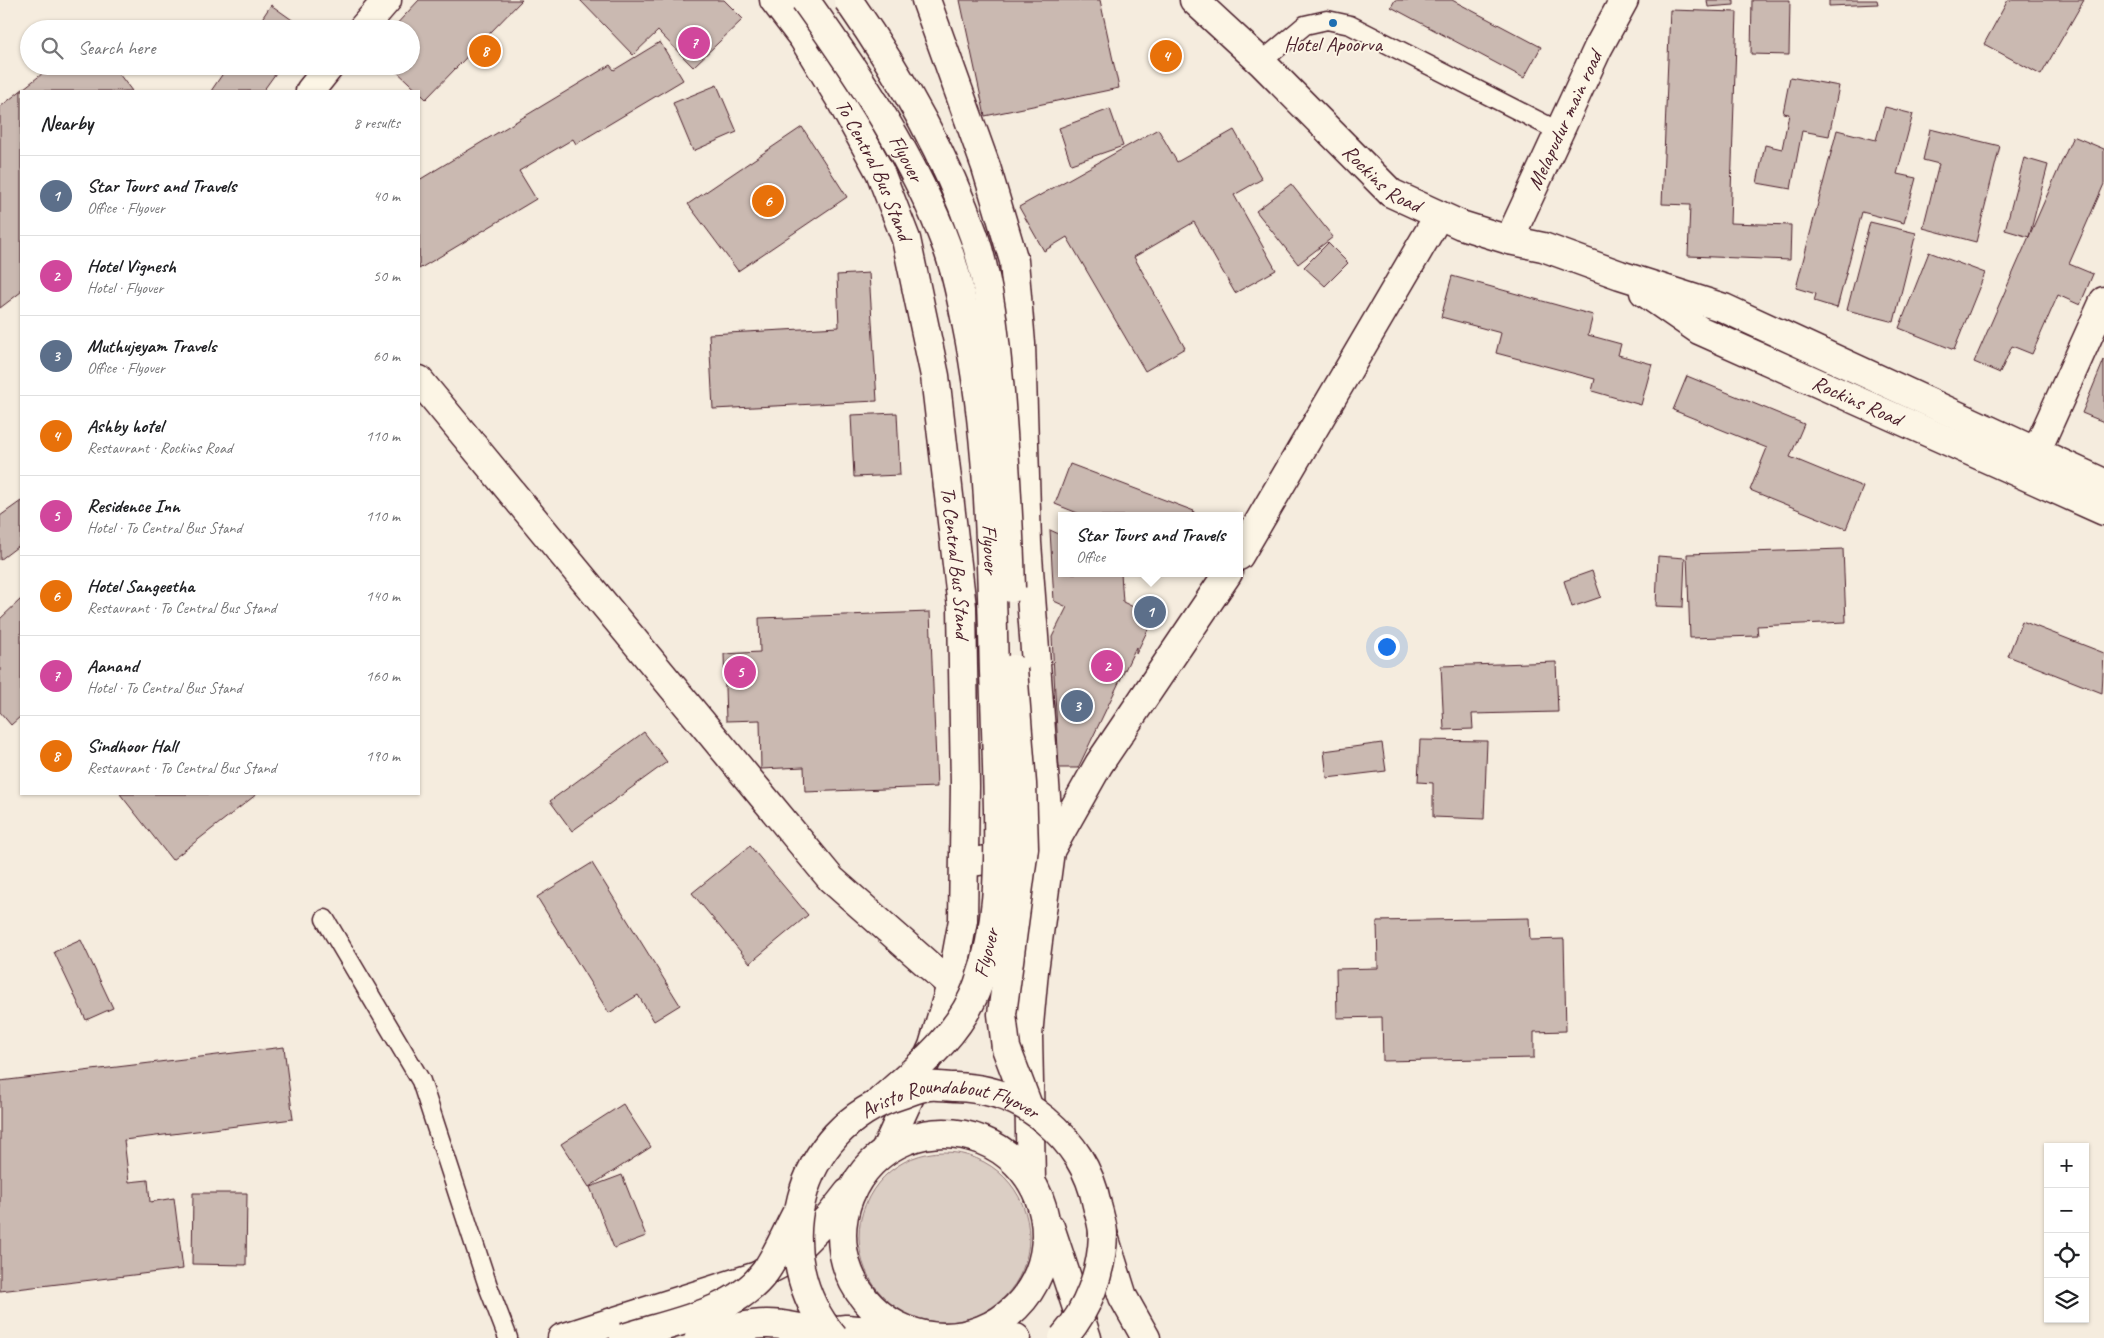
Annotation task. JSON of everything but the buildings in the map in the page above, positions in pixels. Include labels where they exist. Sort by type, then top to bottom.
[{"type":"main road","points":[[370,20],[387,0]]},
{"type":"main road","name":"To Central Bus Stand","points":[[774,0],[803,38],[840,99],[880,172],[906,239],[935,376],[949,482],[962,607],[965,863],[963,920],[951,985],[933,1046],[885,1151]]},
{"type":"main road","name":"Flyover","points":[[805,0],[837,45],[913,168],[948,248],[956,275],[974,362],[984,452],[991,553],[999,877],[993,937],[977,988],[963,1016],[950,1034],[924,1062],[878,1102]]},
{"type":"main road","name":"Flyover","points":[[848,0],[893,69],[939,149],[974,237],[993,312],[1004,446],[1010,550],[1014,694],[1022,784],[1024,848],[1002,1014],[1006,1048],[1028,1106]]},
{"type":"main road","points":[[926,0],[986,167],[1014,261],[1021,354],[1027,543],[1050,851],[1034,972],[1028,1036],[1031,1180]]},
{"type":"main road","name":"Rockins Road","points":[[1194,0],[1261,62],[1391,193],[1461,225],[1509,240],[1543,246],[1620,275],[1724,308],[2104,483]]},
{"type":"main road","name":"Melapudur main road","points":[[1509,240],[1624,0]]},
{"type":"main road","points":[[311,90],[323,75]]},
{"type":"main road","points":[[1243,549],[1439,215]]},
{"type":"main road","name":"Rockins Road","points":[[1620,275],[1700,330],[2104,511]]},
{"type":"main road","points":[[2036,452],[2104,301]]},
{"type":"main road","points":[[420,381],[831,879],[951,985]]},
{"type":"main road","points":[[1050,851],[1099,764],[1225,577]]},
{"type":"main road","points":[[965,863],[1050,851]]},
{"type":"main road","name":"Aristo Roundabout Flyover","points":[[834,1337],[808,1298],[797,1258],[798,1211],[813,1167],[840,1129],[878,1102],[928,1086],[979,1087],[1028,1106],[1066,1138],[1093,1183],[1103,1233],[1097,1278],[1078,1321],[1063,1338]]},
{"type":"main road","points":[[562,1338],[756,1276],[784,1262],[830,1216],[861,1176],[885,1151],[916,1137],[948,1133],[980,1139],[1009,1155],[1031,1180],[1048,1221],[1088,1338]]},
{"type":"main road","points":[[861,1176],[845,1207],[843,1225],[842,1242],[850,1276],[870,1306],[898,1326],[938,1336]]},
{"type":"main road","points":[[624,1338],[723,1306],[744,1294],[764,1272],[798,1211]]},
{"type":"main road","points":[[966,1336],[996,1323],[1022,1302],[1039,1274],[1047,1243],[1048,1221]]},
{"type":"main road","points":[[1103,1233],[1123,1298],[1146,1338]]},
{"type":"main road","points":[[699,1338],[738,1326],[760,1323],[797,1326],[834,1337]]},
{"type":"main road","points":[[768,1338],[846,1329],[938,1336],[1016,1338]]},
{"type":"lane","points":[[1261,62],[1305,25],[1327,20],[1350,25],[1560,132]]},
{"type":"lane","points":[[325,919],[421,1081],[488,1286],[508,1338]]},
{"type":"shaded area","points":[[944,1152],[969,1156],[984,1162],[998,1171],[1010,1183],[1019,1197],[1025,1212],[1029,1237],[1025,1262],[1019,1277],[1010,1291],[998,1303],[984,1312],[969,1318],[944,1322],[919,1318],[904,1312],[890,1303],[878,1291],[869,1277],[863,1262],[859,1237],[863,1212],[869,1197],[878,1183],[890,1171],[904,1162],[919,1156]]},
{"type":"place","name":"Hotel Apoorva","points":[[1333,23]]},
{"type":"place","name":"Aanand","points":[[694,43]]},
{"type":"place","name":"Sindhoor Hall","points":[[485,51]]},
{"type":"place","name":"Ashby hotel","points":[[1166,56]]},
{"type":"place","name":"Hotel Sangeetha","points":[[768,201]]},
{"type":"place","name":"Star Tours and Travels","points":[[1150,612]]},
{"type":"place","name":"Hotel Vignesh","points":[[1107,666]]},
{"type":"place","name":"Residence Inn","points":[[740,672]]},
{"type":"place","name":"Muthujeyam Travels","points":[[1077,706]]}]
